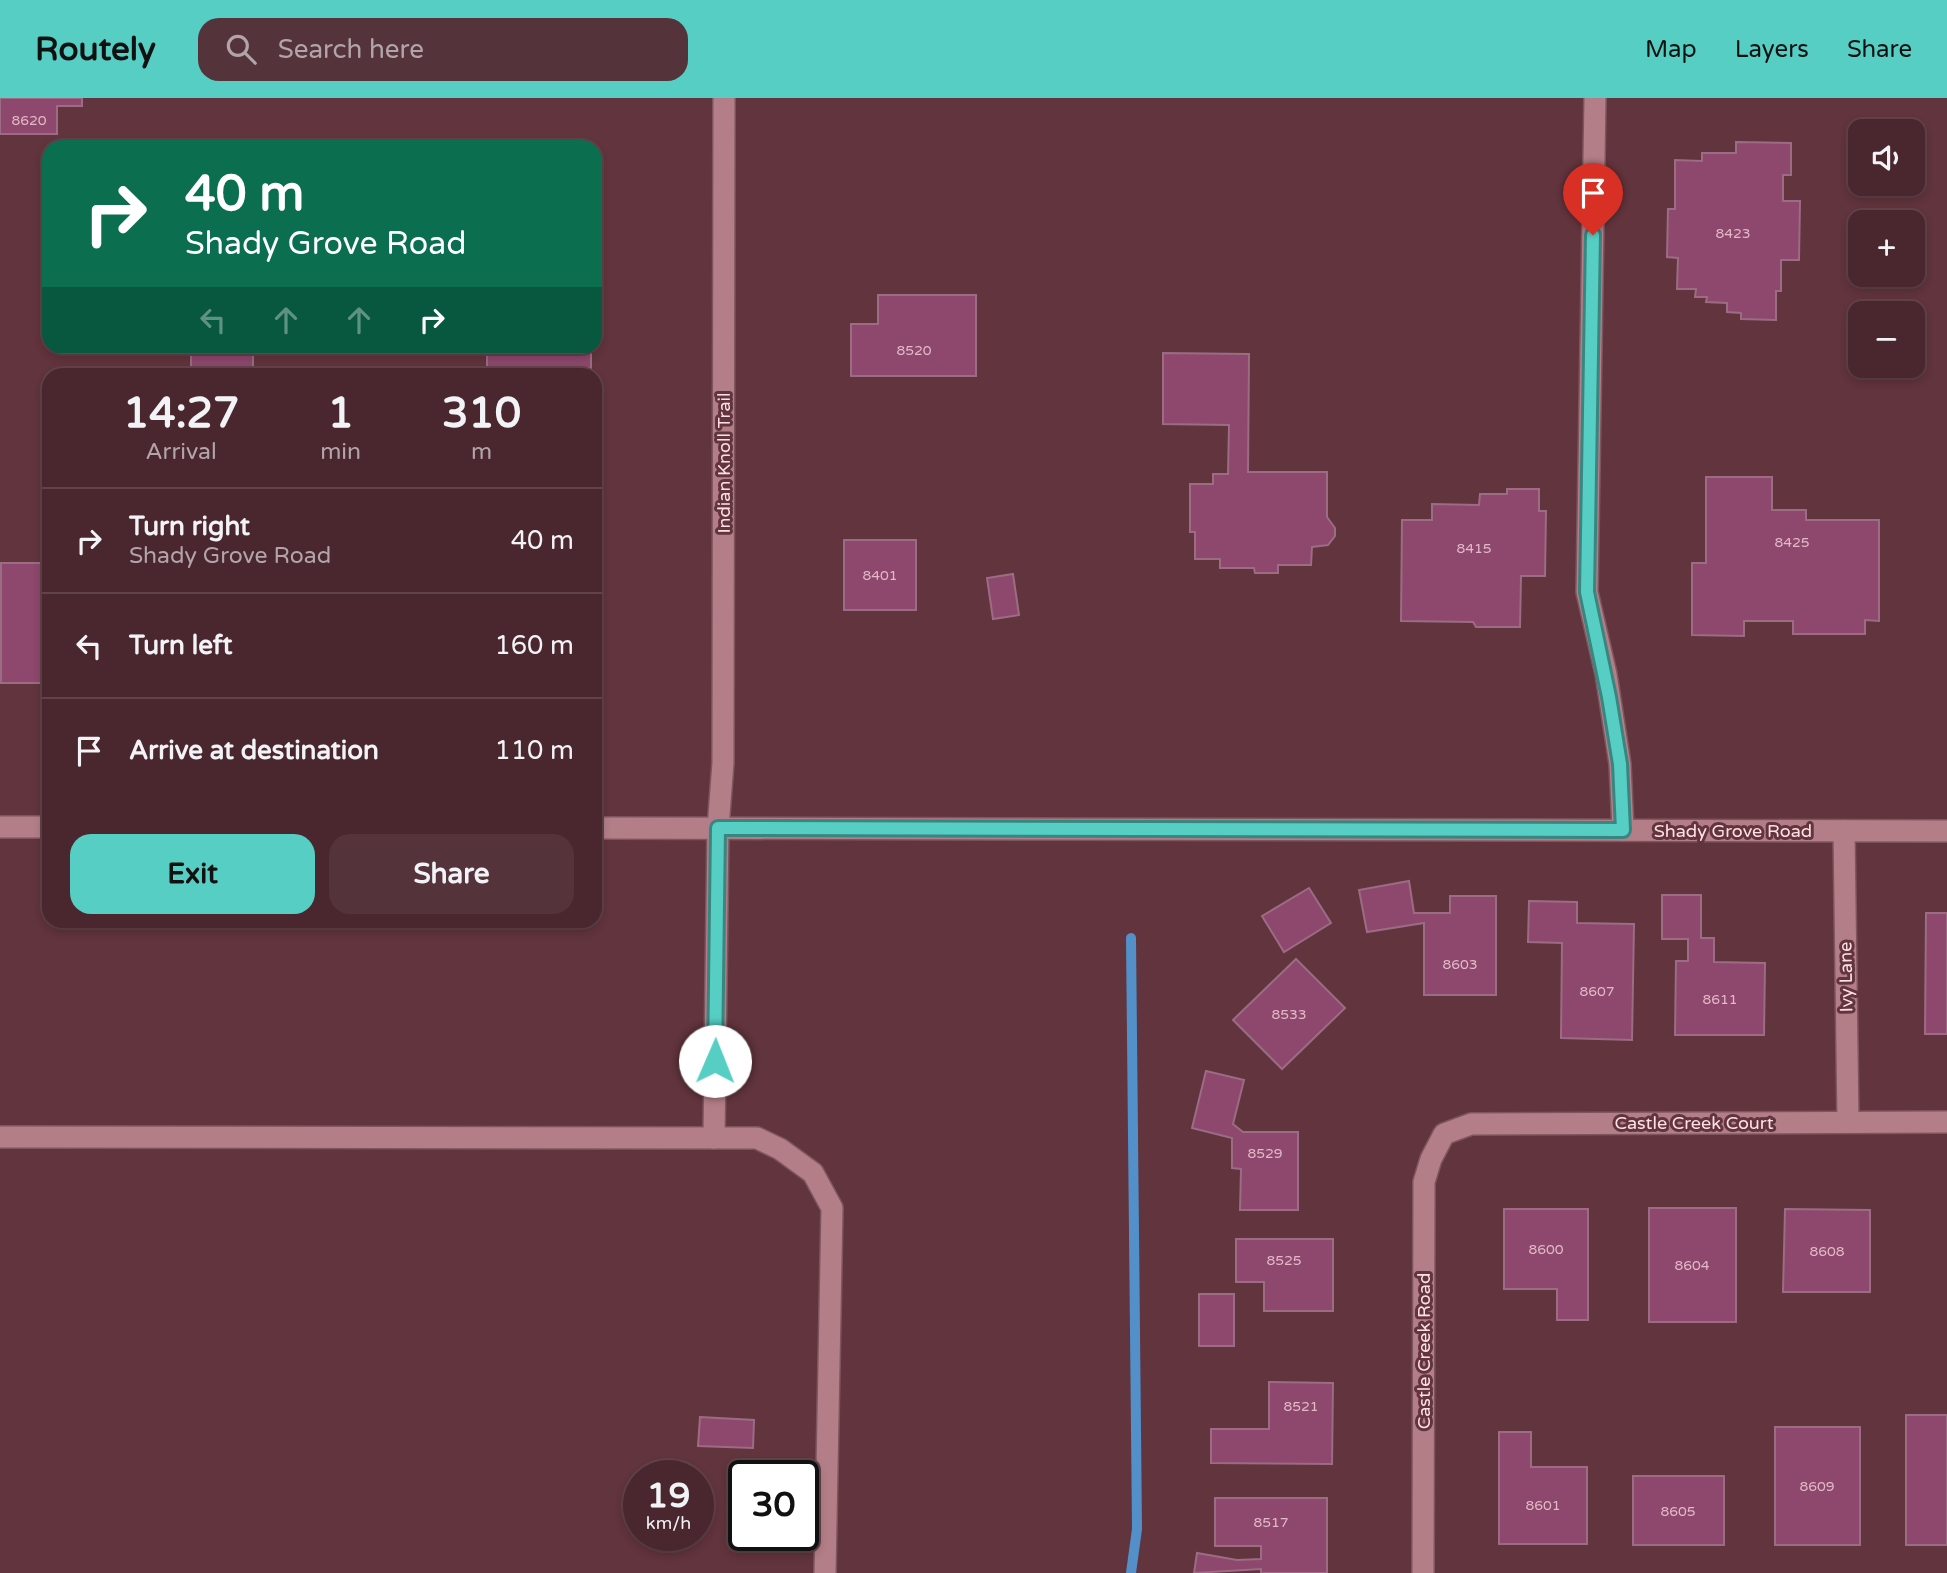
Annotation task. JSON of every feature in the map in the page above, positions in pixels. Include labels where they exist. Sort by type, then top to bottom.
[{"type":"street","name":"Indian Knoll Trail","points":[[714,1139],[718,828],[723,763],[724,98]]},
{"type":"street","points":[[1595,98],[1587,592],[1620,764],[1623,830]]},
{"type":"street","points":[[0,827],[42,827]]},
{"type":"street","name":"Shady Grove Road","points":[[602,828],[1947,831]]},
{"type":"street","name":"Ivy Lane","points":[[1844,831],[1847,1122]]},
{"type":"street","name":"Castle Creek Court","points":[[1444,1134],[1471,1124],[1947,1122]]},
{"type":"street","name":"Castle Creek Road","points":[[1423,1573],[1424,1182],[1431,1159],[1444,1134]]},
{"type":"street","points":[[0,1137],[757,1139],[780,1149],[813,1173],[832,1208],[825,1573]]},
{"type":"building","points":[[0,98],[82,98],[82,106],[57,106],[57,134],[0,134]]},
{"type":"building","points":[[1736,142],[1791,143],[1791,175],[1783,175],[1783,201],[1800,201],[1799,260],[1781,260],[1781,291],[1776,291],[1776,320],[1741,319],[1741,313],[1727,312],[1727,303],[1706,302],[1707,297],[1695,297],[1696,289],[1677,289],[1678,258],[1667,257],[1668,209],[1675,209],[1675,160],[1702,161],[1702,153],[1736,153]]},
{"type":"building","points":[[878,295],[976,295],[976,376],[851,376],[851,324],[878,324]]},
{"type":"building","points":[[1163,353],[1249,354],[1248,472],[1327,472],[1327,517],[1335,528],[1335,536],[1328,545],[1312,547],[1311,565],[1278,565],[1278,573],[1255,573],[1254,568],[1220,568],[1220,559],[1195,559],[1195,532],[1190,532],[1190,484],[1213,484],[1213,474],[1228,474],[1229,425],[1163,424]]},
{"type":"building","points":[[191,354],[253,354],[253,368],[191,368]]},
{"type":"building","points":[[487,354],[591,354],[591,368],[487,368]]},
{"type":"building","points":[[1706,477],[1772,477],[1772,510],[1806,510],[1806,520],[1879,520],[1879,621],[1865,620],[1865,634],[1793,634],[1793,621],[1744,621],[1744,636],[1692,635],[1692,563],[1706,563]]},
{"type":"building","points":[[1507,489],[1539,489],[1539,511],[1546,511],[1545,576],[1521,576],[1520,627],[1476,627],[1473,622],[1401,621],[1402,520],[1432,520],[1432,504],[1479,505],[1480,494],[1507,494]]},
{"type":"building","points":[[844,540],[916,540],[916,610],[844,610]]},
{"type":"building","points":[[1,563],[42,563],[42,683],[1,683]]},
{"type":"building","points":[[1013,574],[1019,615],[993,619],[987,578]]},
{"type":"building","points":[[1409,881],[1414,913],[1450,913],[1450,896],[1496,896],[1496,995],[1424,995],[1424,923],[1367,932],[1359,890]]},
{"type":"building","points":[[1309,888],[1331,923],[1284,952],[1262,916]]},
{"type":"building","points":[[1662,895],[1701,895],[1701,938],[1714,938],[1714,962],[1765,963],[1764,1035],[1675,1035],[1676,961],[1688,961],[1688,939],[1662,939]]},
{"type":"building","points":[[1529,901],[1577,902],[1577,923],[1634,924],[1632,1040],[1561,1038],[1562,943],[1528,942]]},
{"type":"building","points":[[1926,913],[1947,913],[1947,1034],[1925,1034]]},
{"type":"building","points":[[1296,959],[1345,1008],[1282,1069],[1233,1020]]},
{"type":"building","points":[[1206,1071],[1244,1080],[1233,1124],[1243,1132],[1298,1132],[1298,1210],[1240,1210],[1241,1169],[1232,1168],[1232,1138],[1192,1128]]},
{"type":"building","points":[[1649,1208],[1736,1208],[1736,1322],[1649,1322]]},
{"type":"building","points":[[1504,1209],[1588,1209],[1588,1320],[1557,1320],[1557,1289],[1504,1289]]},
{"type":"building","points":[[1785,1209],[1870,1210],[1870,1292],[1783,1292]]},
{"type":"building","points":[[1236,1239],[1333,1239],[1333,1311],[1264,1311],[1264,1282],[1236,1282]]},
{"type":"building","points":[[1199,1294],[1234,1294],[1234,1346],[1199,1346]]},
{"type":"building","points":[[1269,1382],[1333,1383],[1332,1464],[1211,1463],[1211,1429],[1269,1429]]},
{"type":"building","points":[[1906,1415],[1947,1415],[1947,1545],[1906,1545]]},
{"type":"building","points":[[700,1417],[754,1420],[753,1448],[698,1446]]},
{"type":"building","points":[[1775,1427],[1860,1427],[1860,1545],[1775,1545]]},
{"type":"building","points":[[1499,1432],[1531,1432],[1531,1467],[1587,1467],[1587,1544],[1499,1544]]},
{"type":"building","points":[[1633,1476],[1724,1476],[1724,1545],[1633,1545]]},
{"type":"building","points":[[1215,1498],[1327,1498],[1327,1573],[1261,1573],[1261,1569],[1194,1573],[1197,1553],[1237,1560],[1261,1559],[1261,1546],[1215,1546]]},
{"type":"waterway","points":[[1131,938],[1137,1529],[1131,1573]]},
{"type":"route","points":[[715,1061],[718,828],[1623,830],[1620,764],[1606,674],[1587,592],[1593,235]]}]
